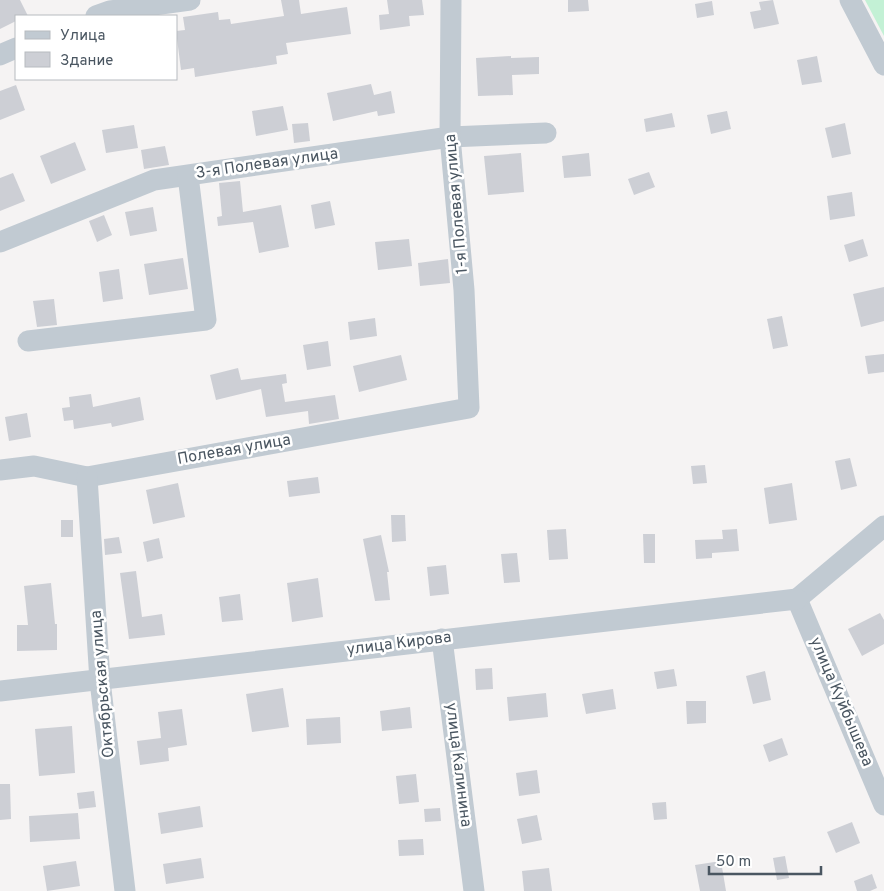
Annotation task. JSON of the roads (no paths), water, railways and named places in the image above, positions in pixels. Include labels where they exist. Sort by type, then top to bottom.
[{"type":"street","points":[[99,15],[110,11],[190,0]]},
{"type":"street","name":"1-я Полевая улица","points":[[451,0],[450,137],[464,290],[469,408]]},
{"type":"street","points":[[850,0],[884,65]]},
{"type":"street","points":[[0,55],[15,48]]},
{"type":"street","name":"3-я Полевая улица","points":[[0,242],[154,180],[450,137],[546,133]]},
{"type":"street","points":[[28,341],[206,320],[188,176]]},
{"type":"street","name":"Полевая улица","points":[[0,470],[34,466],[87,477],[469,408]]},
{"type":"street","name":"Октябрьская улица","points":[[87,477],[100,681],[125,891]]},
{"type":"street","points":[[798,598],[884,526]]},
{"type":"street","name":"улица Кирова","points":[[0,691],[100,681],[798,598]]},
{"type":"street","name":"улица Куйбышева","points":[[798,598],[884,805]]},
{"type":"street","name":"улица Калинина","points":[[442,639],[474,891]]}]
